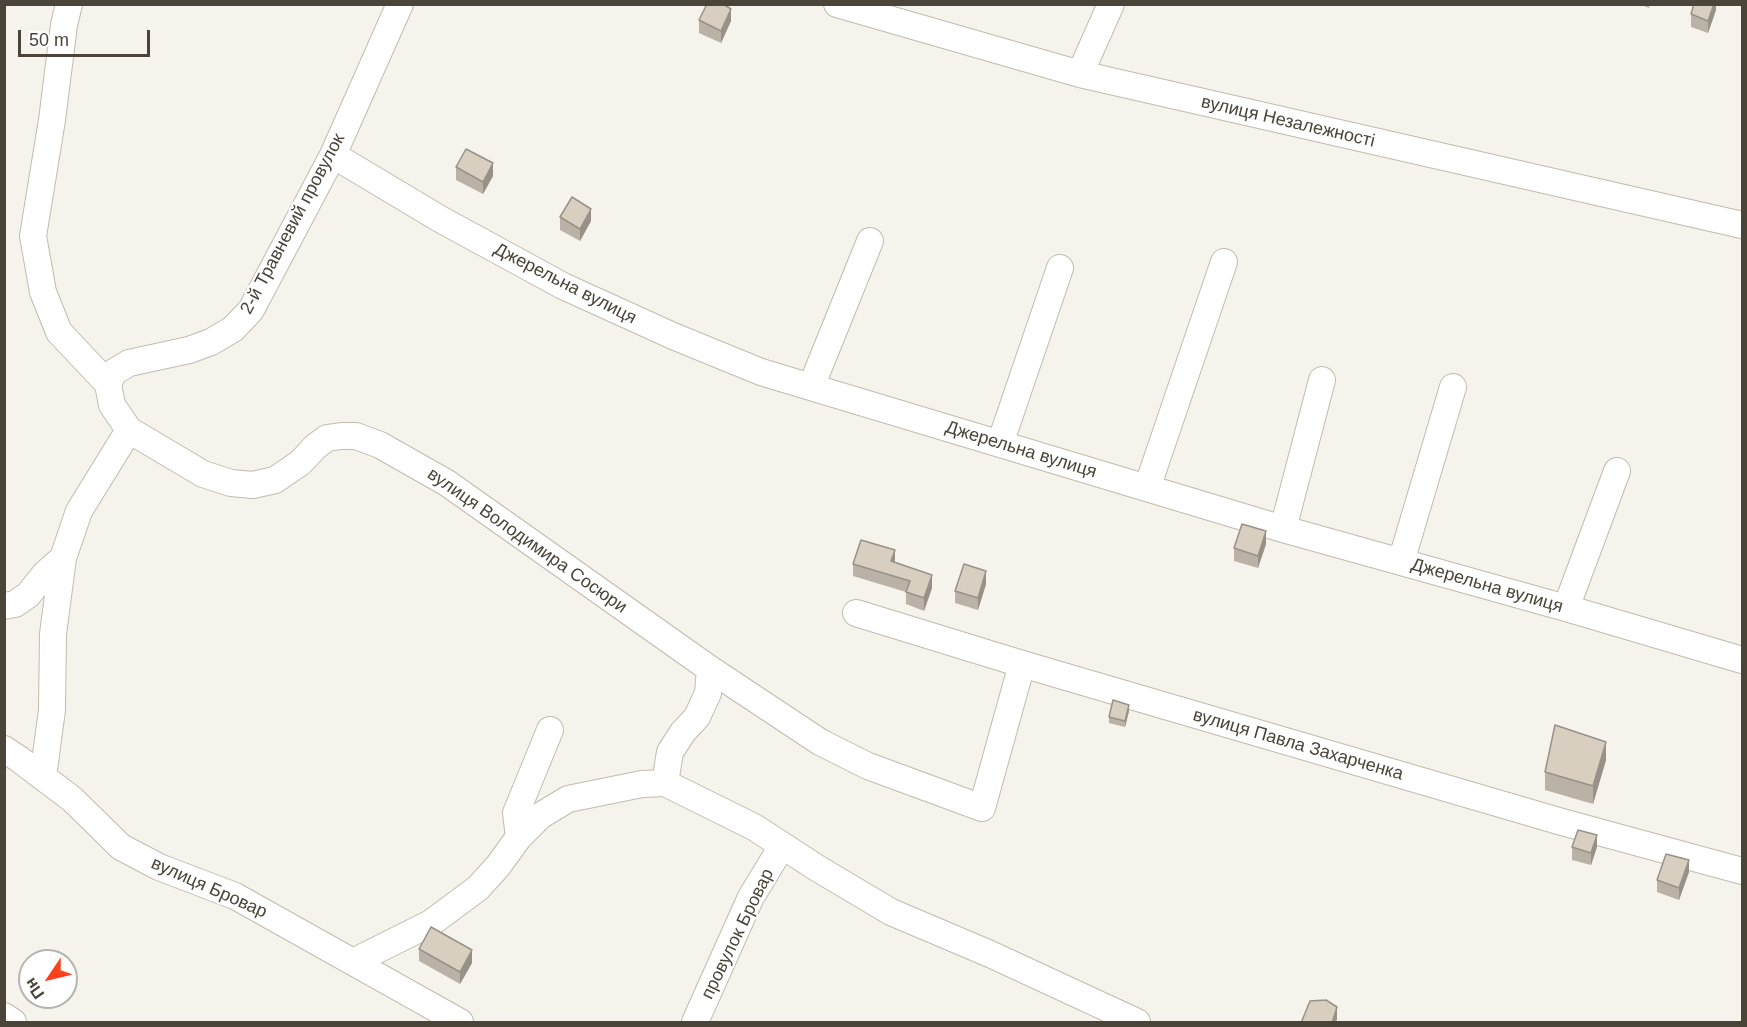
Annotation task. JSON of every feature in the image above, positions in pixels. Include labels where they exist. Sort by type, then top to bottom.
[{"type":"street","points":[[43,777],[52,710],[53,634],[63,558],[79,511],[129,430],[112,405],[108,384],[59,332],[44,292],[33,236],[69,4]]},
{"type":"street","name":"2-й Травневий провулок","points":[[108,384],[114,372],[129,363],[189,350],[211,342],[233,329],[251,310],[333,155],[400,4]]},
{"type":"street","name":"вулиця Незалежності","points":[[837,4],[1080,74],[1743,225]]},
{"type":"street","points":[[1080,74],[1111,4]]},
{"type":"street","name":"Джерельна вулиця","points":[[333,155],[440,219],[563,286],[673,336],[761,372],[1283,529],[1743,660]]},
{"type":"street","points":[[811,387],[870,241]]},
{"type":"street","points":[[1147,488],[1224,262]]},
{"type":"street","points":[[1000,444],[1060,267]]},
{"type":"street","points":[[1283,529],[1322,380]]},
{"type":"street","points":[[1401,562],[1453,387]]},
{"type":"street","name":"вулиця Володимира Сосюри","points":[[129,430],[203,474],[231,483],[253,485],[275,480],[300,463],[327,438],[356,436],[380,445],[447,483],[710,669],[820,742],[868,766],[982,808],[1022,664]]},
{"type":"street","points":[[1566,608],[1617,471]]},
{"type":"street","points":[[4,606],[15,604],[28,595],[45,574],[63,558]]},
{"type":"street","name":"вулиця Павла Захарченка","points":[[856,613],[1562,822],[1743,871]]},
{"type":"street","points":[[664,783],[670,752],[683,732],[697,717],[708,693],[710,669]]},
{"type":"street","points":[[519,837],[516,813],[550,730]]},
{"type":"street","name":"вулиця Бровар","points":[[4,749],[72,799],[121,847],[159,867],[236,896],[460,1023]]},
{"type":"street","points":[[353,962],[431,923],[469,895],[498,866],[519,837],[540,816],[568,799],[642,784],[664,783],[754,827],[891,912],[990,954],[1137,1023]]},
{"type":"street","name":"провулок Бровар","points":[[695,1023],[751,897],[782,846]]},
{"type":"street","points":[[4,1016],[13,1023]]},
{"type":"building","points":[[707,4],[723,4],[731,9],[721,31],[699,20]]},
{"type":"building","points":[[1694,4],[1714,4],[1708,21],[1691,14]]},
{"type":"building","points":[[466,149],[493,163],[483,182],[456,167]]},
{"type":"building","points":[[572,197],[591,209],[580,229],[560,217]]},
{"type":"building","points":[[1242,524],[1266,531],[1258,556],[1234,548]]},
{"type":"building","points":[[861,540],[895,550],[891,561],[932,575],[924,598],[906,592],[910,581],[853,564]]},
{"type":"building","points":[[964,564],[986,571],[978,598],[955,591]]},
{"type":"building","points":[[1113,700],[1129,705],[1125,721],[1109,717]]},
{"type":"building","points":[[1555,725],[1606,742],[1593,786],[1545,772]]},
{"type":"building","points":[[1578,830],[1597,835],[1591,853],[1572,847]]},
{"type":"building","points":[[1666,854],[1689,860],[1679,888],[1657,880]]},
{"type":"building","points":[[431,927],[472,950],[460,972],[419,949]]},
{"type":"building","points":[[1326,1000],[1337,1007],[1332,1023],[1301,1023],[1310,1001]]}]
